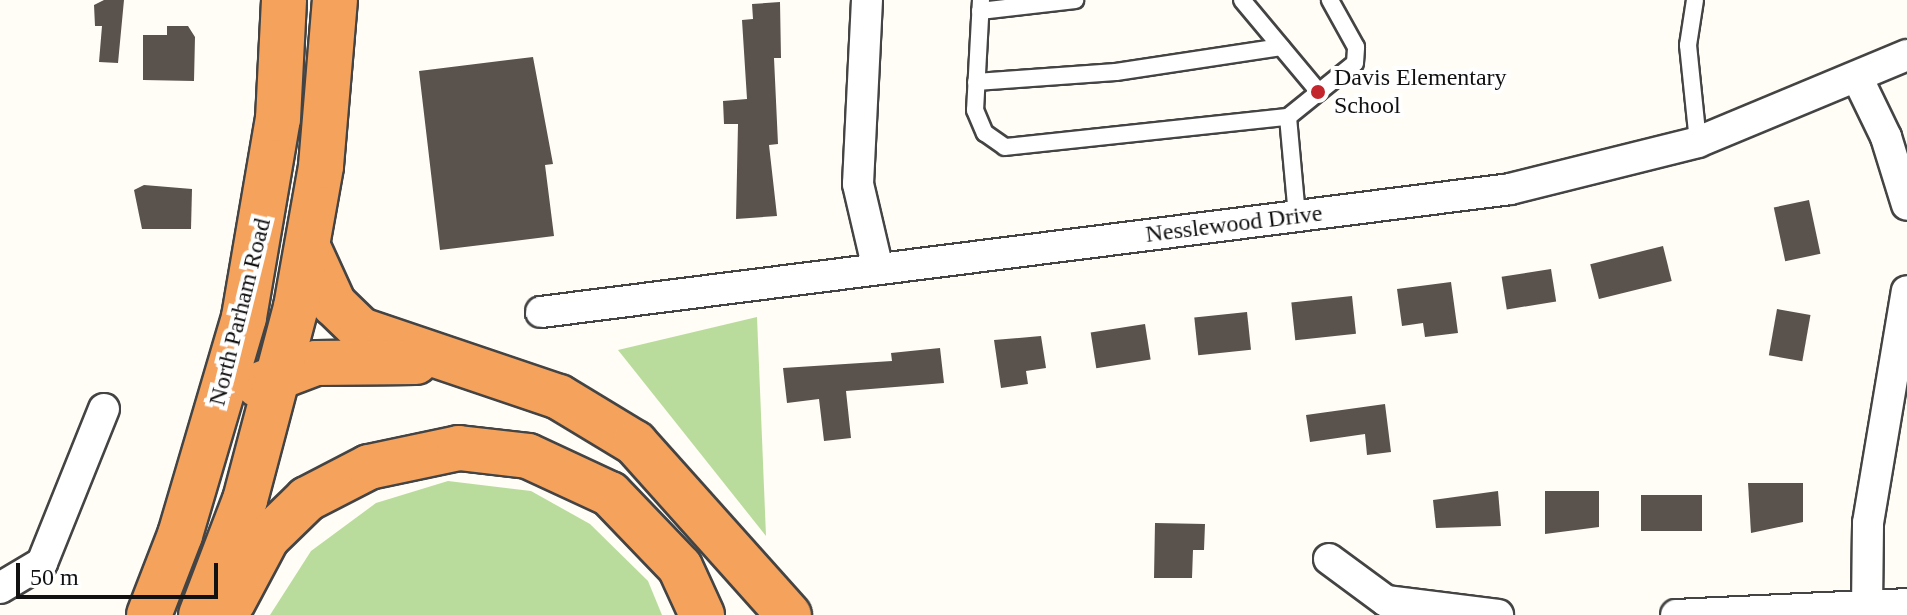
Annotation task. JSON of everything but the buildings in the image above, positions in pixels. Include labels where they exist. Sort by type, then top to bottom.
[{"type":"highway","name":"North Parham Road","points":[[149,615],[210,430],[246,305],[278,119],[284,0]]},
{"type":"highway","name":"North Parham Road","points":[[201,615],[281,371],[308,247],[335,0]]},
{"type":"highway","points":[[119,615],[170,480],[240,221],[278,119]]},
{"type":"highway","points":[[308,247],[324,288],[347,318],[375,338],[559,397],[635,443],[789,615]]},
{"type":"highway","points":[[210,430],[281,371],[316,363],[439,360]]},
{"type":"highway","points":[[226,615],[267,538],[307,499],[369,467],[459,448],[528,456],[610,494],[671,556],[702,615]]},
{"type":"street","points":[[867,0],[858,184],[878,269]]},
{"type":"street","name":"Nesslewood Drive","points":[[541,312],[1510,189],[1698,142],[1907,55]]},
{"type":"street","points":[[1857,77],[1886,137],[1907,205]]},
{"type":"street","points":[[1867,607],[1868,523],[1907,291]]},
{"type":"street","points":[[0,588],[42,563],[104,409]]},
{"type":"street","points":[[1329,559],[1386,601],[1498,615]]},
{"type":"street","points":[[1676,615],[1907,604]]},
{"type":"lane","points":[[1075,0],[980,6],[975,110],[985,133],[1005,147],[1288,117],[1355,63],[1356,47],[1330,0]]},
{"type":"lane","points":[[1242,0],[1319,92]]},
{"type":"lane","points":[[1695,0],[1688,45],[1698,142]]},
{"type":"lane","points":[[976,82],[1116,72],[1281,47]]},
{"type":"lane","points":[[1288,117],[1297,216]]},
{"type":"green space","points":[[757,317],[766,536],[618,350]]},
{"type":"green space","points":[[448,481],[531,491],[590,524],[648,581],[662,615],[270,615],[311,551],[376,503]]},
{"type":"place","name":"Davis Elementary School","points":[[1318,92]]}]
